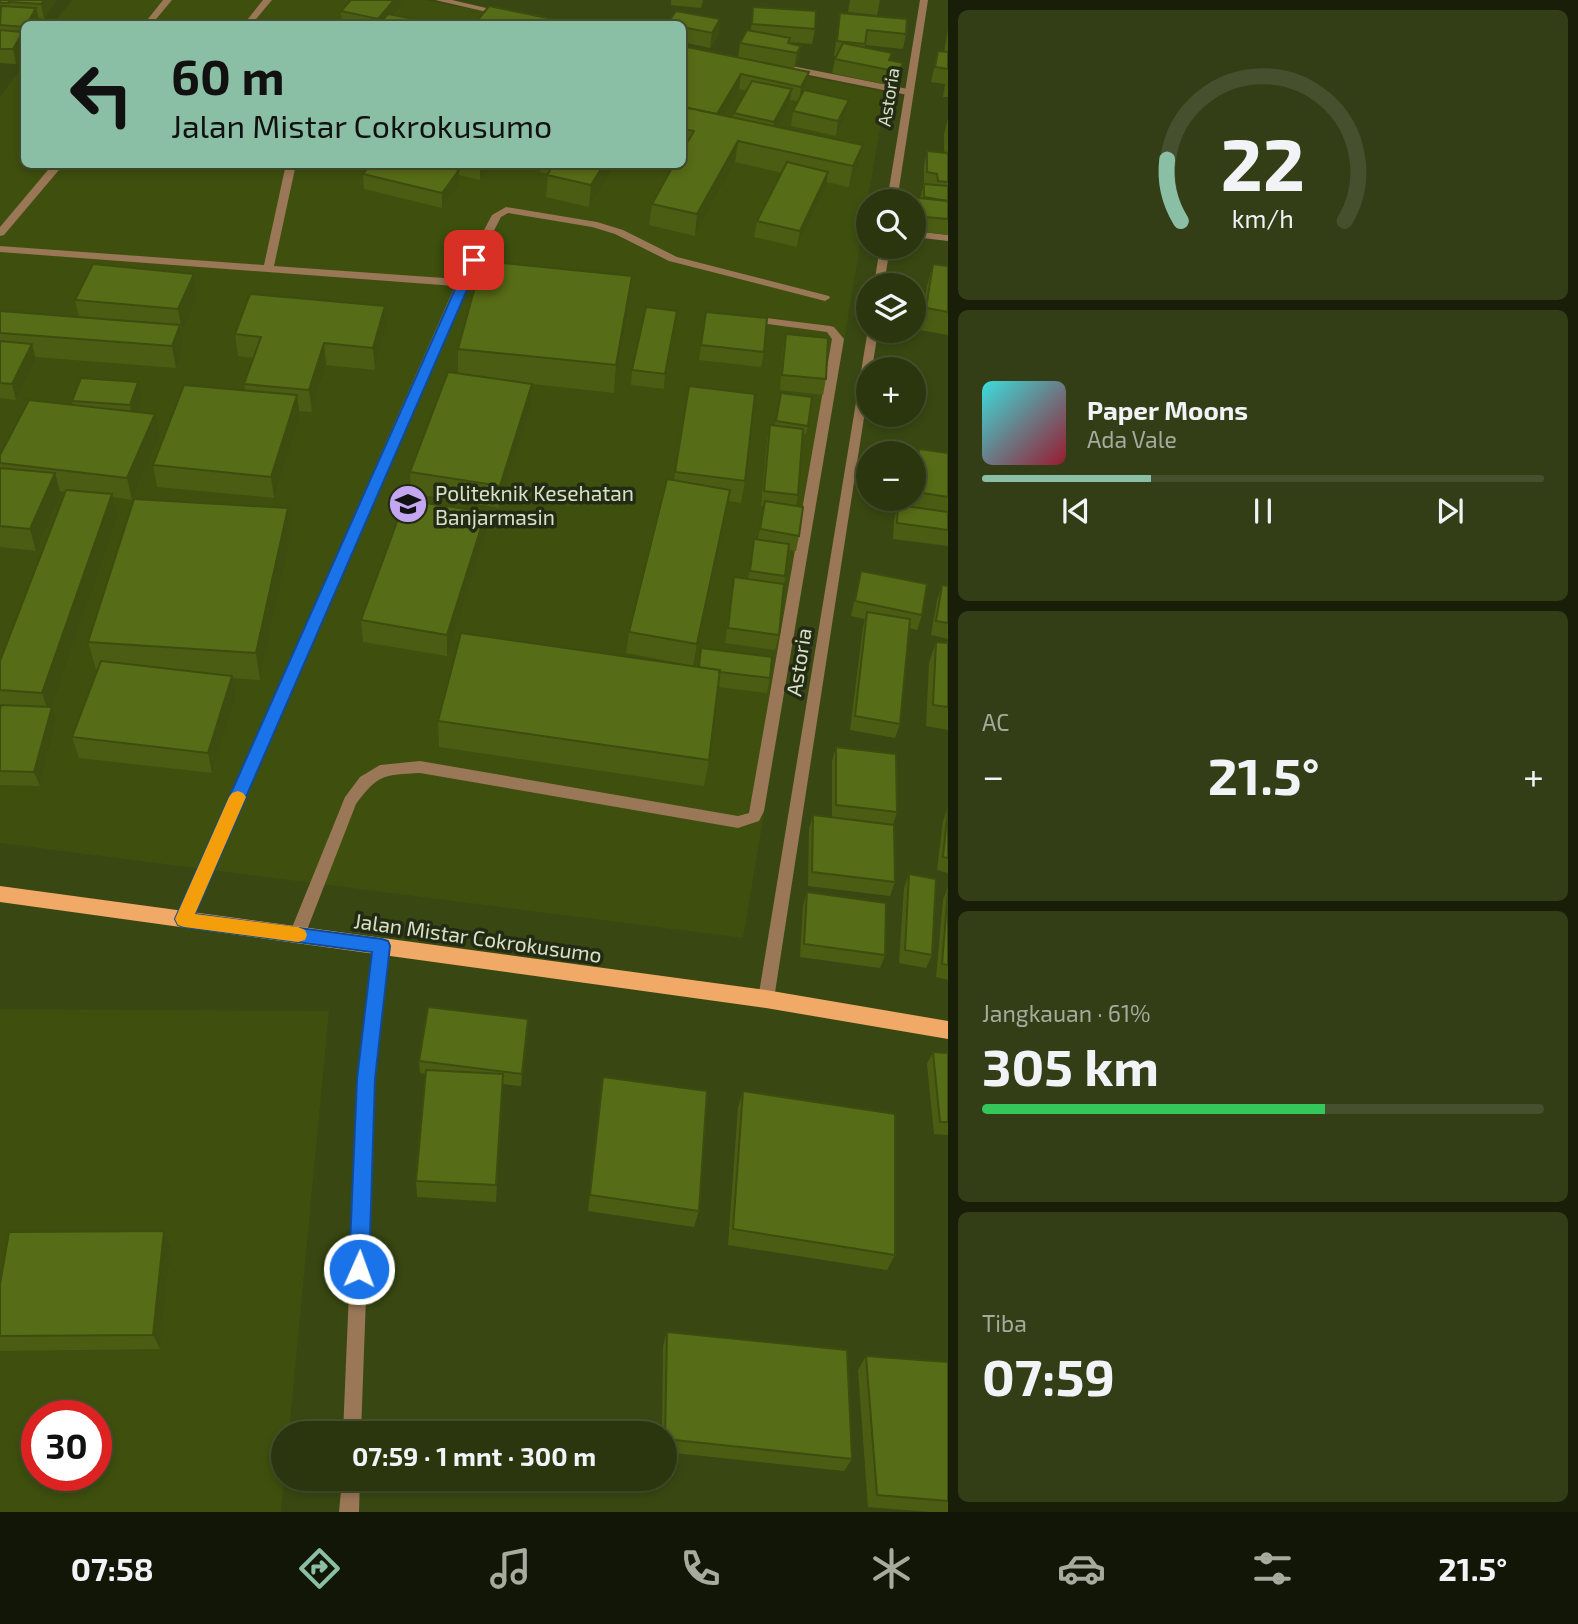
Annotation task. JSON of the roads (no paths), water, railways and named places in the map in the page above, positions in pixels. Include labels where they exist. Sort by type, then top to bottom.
[{"type":"main road","name":"Jalan Mistar Cokrokusumo","points":[[0,894],[766,999],[948,1030]]},
{"type":"street","points":[[150,21],[168,0]]},
{"type":"street","points":[[250,21],[268,0]]},
{"type":"street","points":[[439,0],[514,15]]},
{"type":"street","name":"Astoria","points":[[894,189],[924,0]]},
{"type":"street","points":[[775,66],[908,92]]},
{"type":"street","points":[[0,233],[56,168]]},
{"type":"street","points":[[268,269],[290,168]]},
{"type":"street","points":[[184,919],[462,283],[497,215],[506,210],[593,224],[619,232],[673,259],[825,298]]},
{"type":"street","points":[[926,235],[948,238]]},
{"type":"street","points":[[0,249],[462,283]]},
{"type":"street","points":[[297,935],[350,801],[365,781],[385,769],[420,767],[738,822],[754,817],[838,339],[830,329],[739,318]]},
{"type":"street","name":"Astoria","points":[[766,999],[870,343]]},
{"type":"street","points":[[352,1421],[366,1079],[382,946]]},
{"type":"street","points":[[349,1512],[350,1491]]},
{"type":"place","name":"Politeknik Kesehatan Banjarmasin","points":[[408,504]]}]
